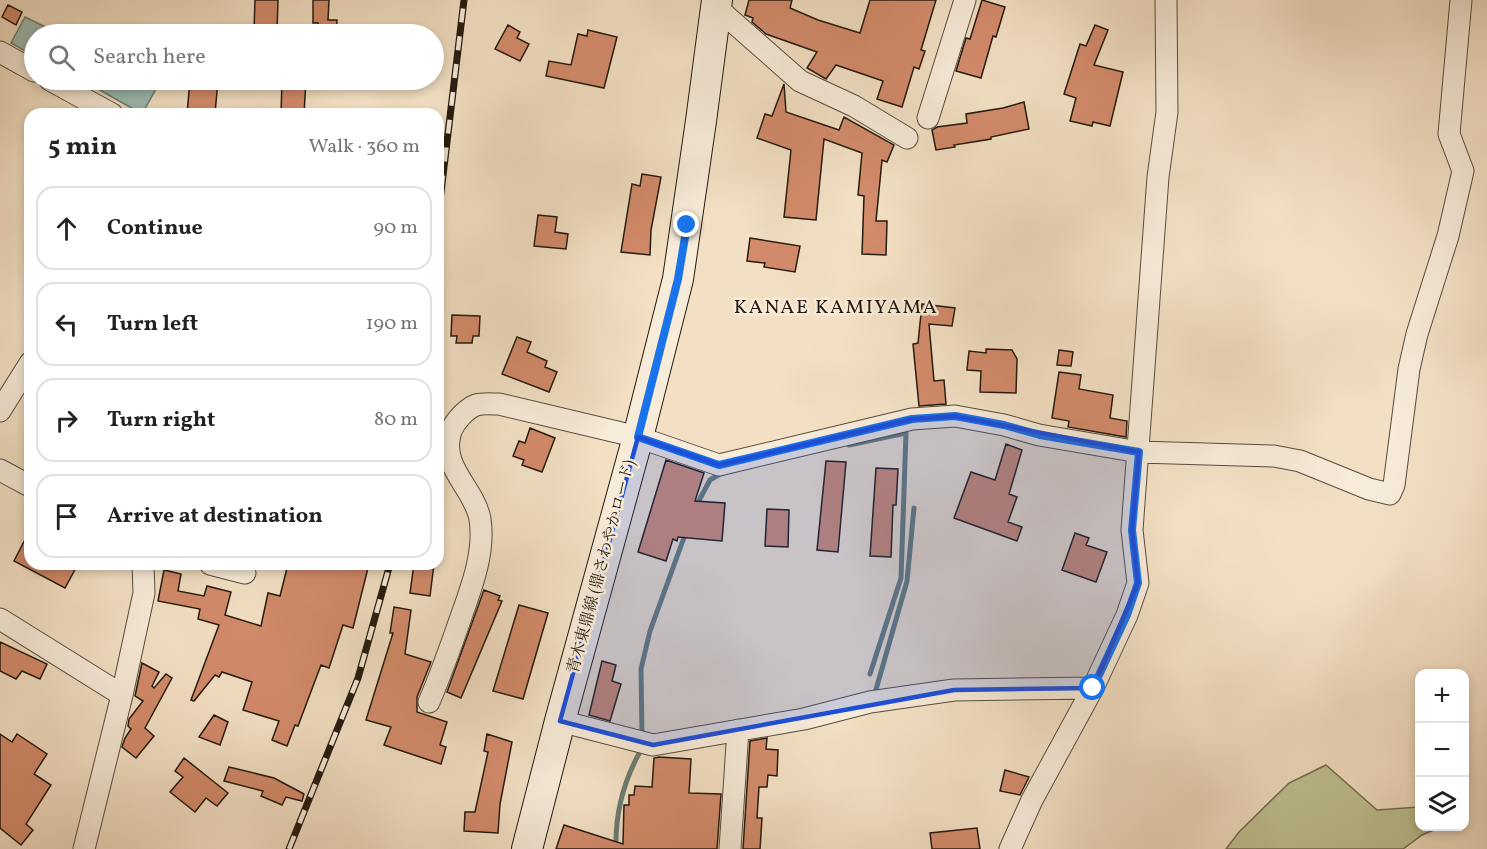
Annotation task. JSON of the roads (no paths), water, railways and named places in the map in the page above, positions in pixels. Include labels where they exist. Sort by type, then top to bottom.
[{"type":"main road","name":"青木東鼎線 (鼎さわやかロード)","points":[[527,849],[678,279],[702,121],[716,4]]},
{"type":"street","points":[[928,118],[965,0]]},
{"type":"street","points":[[1010,849],[1032,800],[1093,688],[1127,615],[1138,583],[1132,530],[1158,177],[1167,112],[1166,0]]},
{"type":"street","points":[[429,702],[443,669],[470,590],[481,548],[480,520],[474,499],[452,465],[448,447],[452,430],[459,417],[477,405],[499,404],[638,437],[719,465],[912,419],[955,416],[1004,425],[1040,435],[1139,452],[1274,456],[1300,461],[1369,489],[1390,494],[1394,485],[1409,369],[1417,334],[1448,236],[1463,171],[1449,134],[1461,0]]},
{"type":"street","points":[[716,4],[800,81],[854,106],[907,138]]},
{"type":"street","points":[[0,52],[24,65]]},
{"type":"street","points":[[68,90],[101,108]]},
{"type":"street","points":[[0,411],[24,373]]},
{"type":"street","points":[[0,470],[24,483]]},
{"type":"street","points":[[84,849],[122,695],[144,593],[143,570]]},
{"type":"street","points":[[233,570],[245,573]]},
{"type":"street","points":[[0,619],[122,695]]},
{"type":"street","points":[[560,721],[653,746],[804,719],[870,702],[954,690],[1093,688]]},
{"type":"street","points":[[730,849],[738,730]]},
{"type":"water","points":[[25,17],[39,24],[24,24],[24,50],[11,43]]},
{"type":"water","points":[[100,90],[155,90],[145,108],[131,108]]},
{"type":"waterway","points":[[849,445],[906,433],[901,578],[870,674]]},
{"type":"waterway","points":[[696,506],[710,480],[723,472]]},
{"type":"waterway","points":[[875,693],[907,581],[914,508]]},
{"type":"waterway","points":[[642,736],[641,669],[650,631],[686,532]]},
{"type":"waterway","points":[[616,849],[617,823],[622,798],[641,750]]},
{"type":"railway","points":[[444,167],[464,0]]},
{"type":"railway","points":[[289,849],[358,678],[388,570]]},
{"type":"district","name":"KANAE KAMIYAMA","points":[[836,308]]}]
